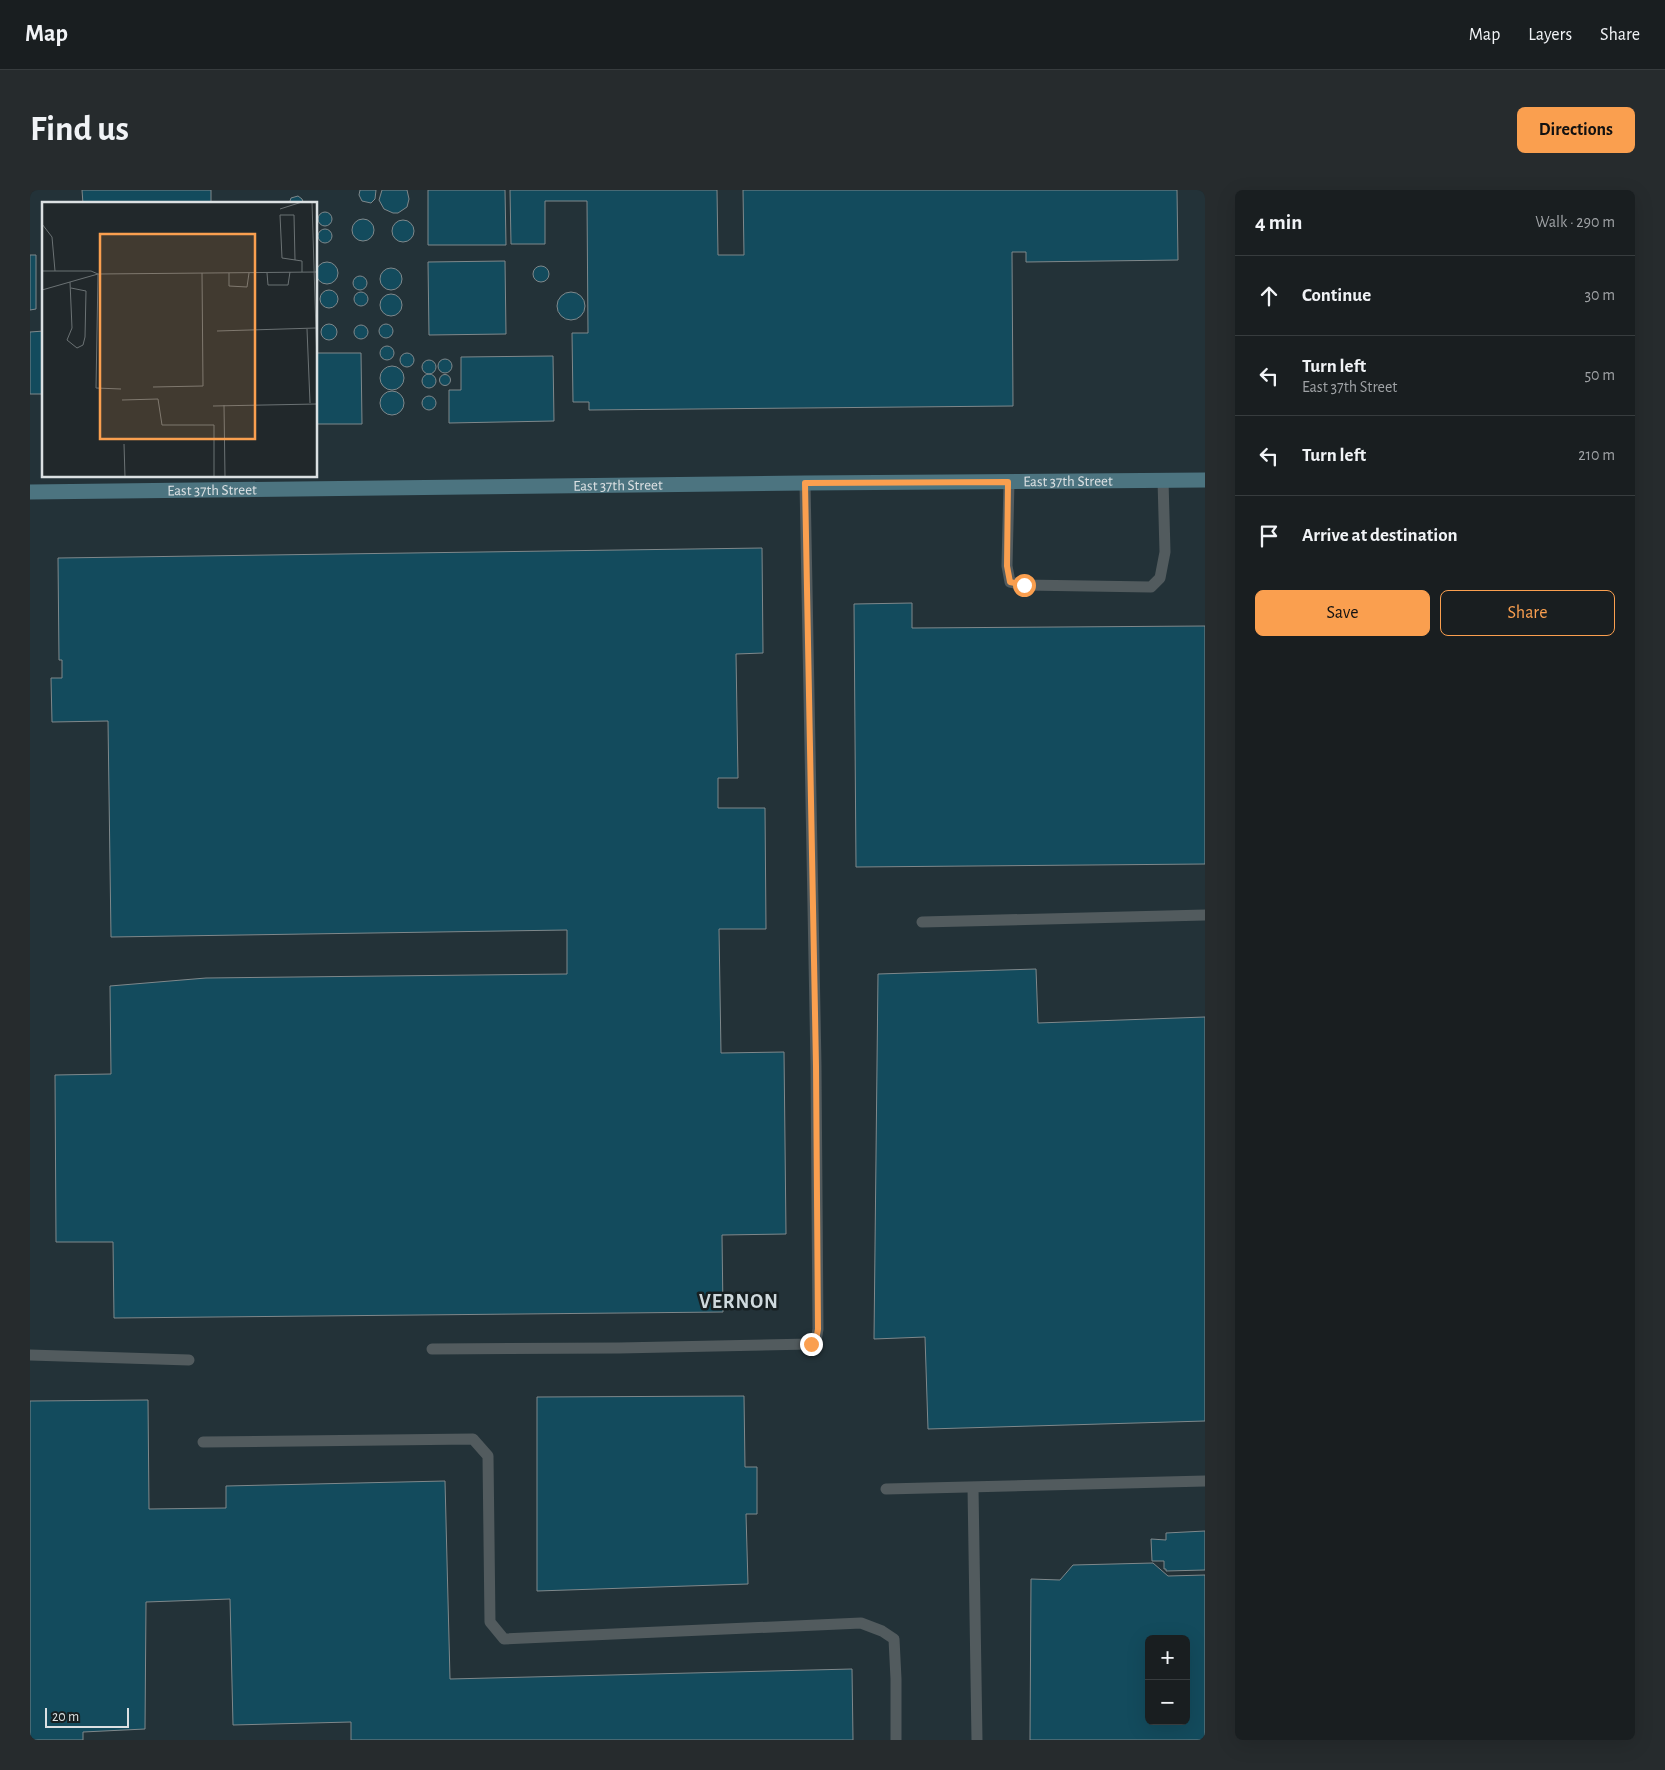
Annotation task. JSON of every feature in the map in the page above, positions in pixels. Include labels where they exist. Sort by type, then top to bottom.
[{"type":"main road","name":"East 37th Street","points":[[30,492],[1205,480]]},
{"type":"lane","points":[[1008,482],[1007,566],[1010,582],[1024,585],[1151,587],[1160,578],[1165,552],[1163,480]]},
{"type":"lane","points":[[432,1349],[811,1344],[816,1341],[818,1329],[816,1056],[805,483]]},
{"type":"lane","points":[[922,922],[1205,915]]},
{"type":"lane","points":[[30,1355],[189,1360]]},
{"type":"lane","points":[[203,1442],[473,1439],[488,1456],[490,1622],[504,1639],[861,1623],[882,1631],[894,1639],[896,1740]]},
{"type":"lane","points":[[886,1489],[1205,1481]]},
{"type":"lane","points":[[974,1487],[977,1740]]},
{"type":"shaded area","points":[[30,190],[1205,190],[1205,1740],[30,1740]]},
{"type":"building","points":[[82,190],[211,190],[211,202],[83,202]]},
{"type":"building","points":[[360,190],[376,190],[375,199],[371,203],[362,201],[359,195]]},
{"type":"building","points":[[382,190],[407,190],[409,199],[407,207],[398,213],[384,209],[379,200]]},
{"type":"building","points":[[428,190],[505,190],[506,245],[428,245]]},
{"type":"building","points":[[510,190],[717,190],[718,255],[744,255],[743,190],[1177,190],[1178,260],[1026,262],[1026,252],[1012,252],[1013,406],[589,410],[589,402],[573,402],[572,333],[588,333],[587,201],[545,201],[545,244],[511,244]]},
{"type":"building","points":[[298,196],[303,202],[290,202],[291,198]]},
{"type":"building","points":[[325,212],[330,214],[332,219],[330,224],[325,226],[320,224],[318,219],[320,214]]},
{"type":"building","points":[[363,219],[371,222],[374,230],[371,238],[363,241],[355,238],[352,230],[355,222]]},
{"type":"building","points":[[403,220],[411,223],[414,231],[411,239],[403,242],[395,239],[392,231],[395,223]]},
{"type":"building","points":[[322,229],[328,229],[332,236],[328,243],[322,243],[318,239],[318,233]]},
{"type":"building","points":[[30,255],[36,255],[36,309],[30,310]]},
{"type":"building","points":[[505,261],[506,334],[429,335],[428,262]]},
{"type":"building","points":[[327,262],[335,265],[338,273],[335,281],[327,284],[319,281],[319,265]]},
{"type":"building","points":[[541,266],[547,268],[549,274],[547,280],[541,282],[535,280],[533,274],[535,268]]},
{"type":"building","points":[[387,268],[395,268],[402,275],[402,283],[395,290],[387,290],[380,283],[380,275]]},
{"type":"building","points":[[357,276],[363,276],[367,283],[363,290],[357,290],[353,286],[353,280]]},
{"type":"building","points":[[329,290],[335,293],[338,299],[335,305],[329,308],[323,305],[320,299],[323,293]]},
{"type":"building","points":[[361,292],[366,294],[368,299],[366,304],[361,306],[356,304],[354,299],[356,294]]},
{"type":"building","points":[[571,292],[581,296],[585,306],[581,316],[571,320],[561,316],[557,306],[561,296]]},
{"type":"building","points":[[391,294],[399,297],[402,305],[399,313],[391,316],[383,313],[380,305],[383,297]]},
{"type":"building","points":[[329,324],[335,326],[337,332],[335,338],[329,340],[323,338],[321,332],[323,326]]},
{"type":"building","points":[[386,324],[391,326],[393,331],[391,336],[386,338],[381,336],[379,331],[381,326]]},
{"type":"building","points":[[358,325],[364,325],[368,332],[364,339],[358,339],[354,335],[354,329]]},
{"type":"building","points":[[42,331],[42,394],[30,394],[30,332]]},
{"type":"building","points":[[387,346],[392,348],[394,353],[392,358],[387,360],[382,358],[380,353],[382,348]]},
{"type":"building","points":[[318,353],[361,353],[362,424],[318,424]]},
{"type":"building","points":[[407,353],[412,355],[414,360],[412,365],[407,367],[402,365],[400,360],[402,355]]},
{"type":"building","points":[[553,356],[554,421],[449,423],[449,390],[461,390],[461,357]]},
{"type":"building","points":[[442,359],[448,359],[452,366],[448,373],[442,373],[438,369],[438,363]]},
{"type":"building","points":[[429,360],[434,362],[436,367],[434,372],[429,374],[424,372],[422,367],[424,362]]},
{"type":"building","points":[[392,366],[400,370],[404,378],[400,386],[392,390],[384,386],[380,378],[384,370]]},
{"type":"building","points":[[429,374],[434,376],[436,381],[434,386],[429,388],[424,386],[422,381],[424,376]]},
{"type":"building","points":[[445,374],[451,380],[445,386],[439,380]]},
{"type":"building","points":[[392,391],[400,395],[404,403],[400,411],[392,415],[384,411],[380,403],[384,395]]},
{"type":"building","points":[[429,396],[434,398],[436,403],[434,408],[429,410],[424,408],[422,403],[424,398]]},
{"type":"building","points":[[762,548],[763,653],[736,654],[738,778],[718,778],[718,808],[765,808],[766,929],[719,929],[721,1053],[784,1052],[786,1234],[722,1235],[723,1312],[114,1318],[113,1242],[56,1242],[55,1075],[111,1074],[110,986],[206,978],[567,974],[567,930],[111,937],[108,721],[52,722],[51,678],[62,678],[62,660],[59,660],[58,558]]},
{"type":"building","points":[[912,603],[912,628],[1205,626],[1205,864],[856,867],[854,604]]},
{"type":"building","points":[[1036,969],[1038,1023],[1205,1017],[1205,1421],[928,1429],[925,1337],[874,1339],[878,974]]},
{"type":"building","points":[[744,1396],[745,1467],[757,1467],[757,1514],[746,1514],[748,1584],[537,1591],[537,1397]]},
{"type":"building","points":[[148,1400],[149,1509],[226,1508],[226,1486],[445,1481],[450,1679],[852,1669],[853,1740],[351,1740],[351,1722],[233,1725],[230,1599],[146,1602],[145,1729],[83,1732],[83,1740],[30,1740],[30,1401]]},
{"type":"building","points":[[1205,1531],[1205,1570],[1166,1571],[1164,1569],[1164,1561],[1152,1561],[1151,1539],[1166,1540],[1166,1533]]},
{"type":"building","points":[[1153,1563],[1168,1576],[1205,1575],[1205,1740],[1030,1740],[1031,1579],[1060,1580],[1073,1565]]},
{"type":"district","name":"VERNON","points":[[739,1302]]},
{"type":"route","points":[[811,1344],[816,1341],[818,1329],[816,1066],[805,483],[1008,482],[1007,566],[1010,582],[1024,585]]}]
